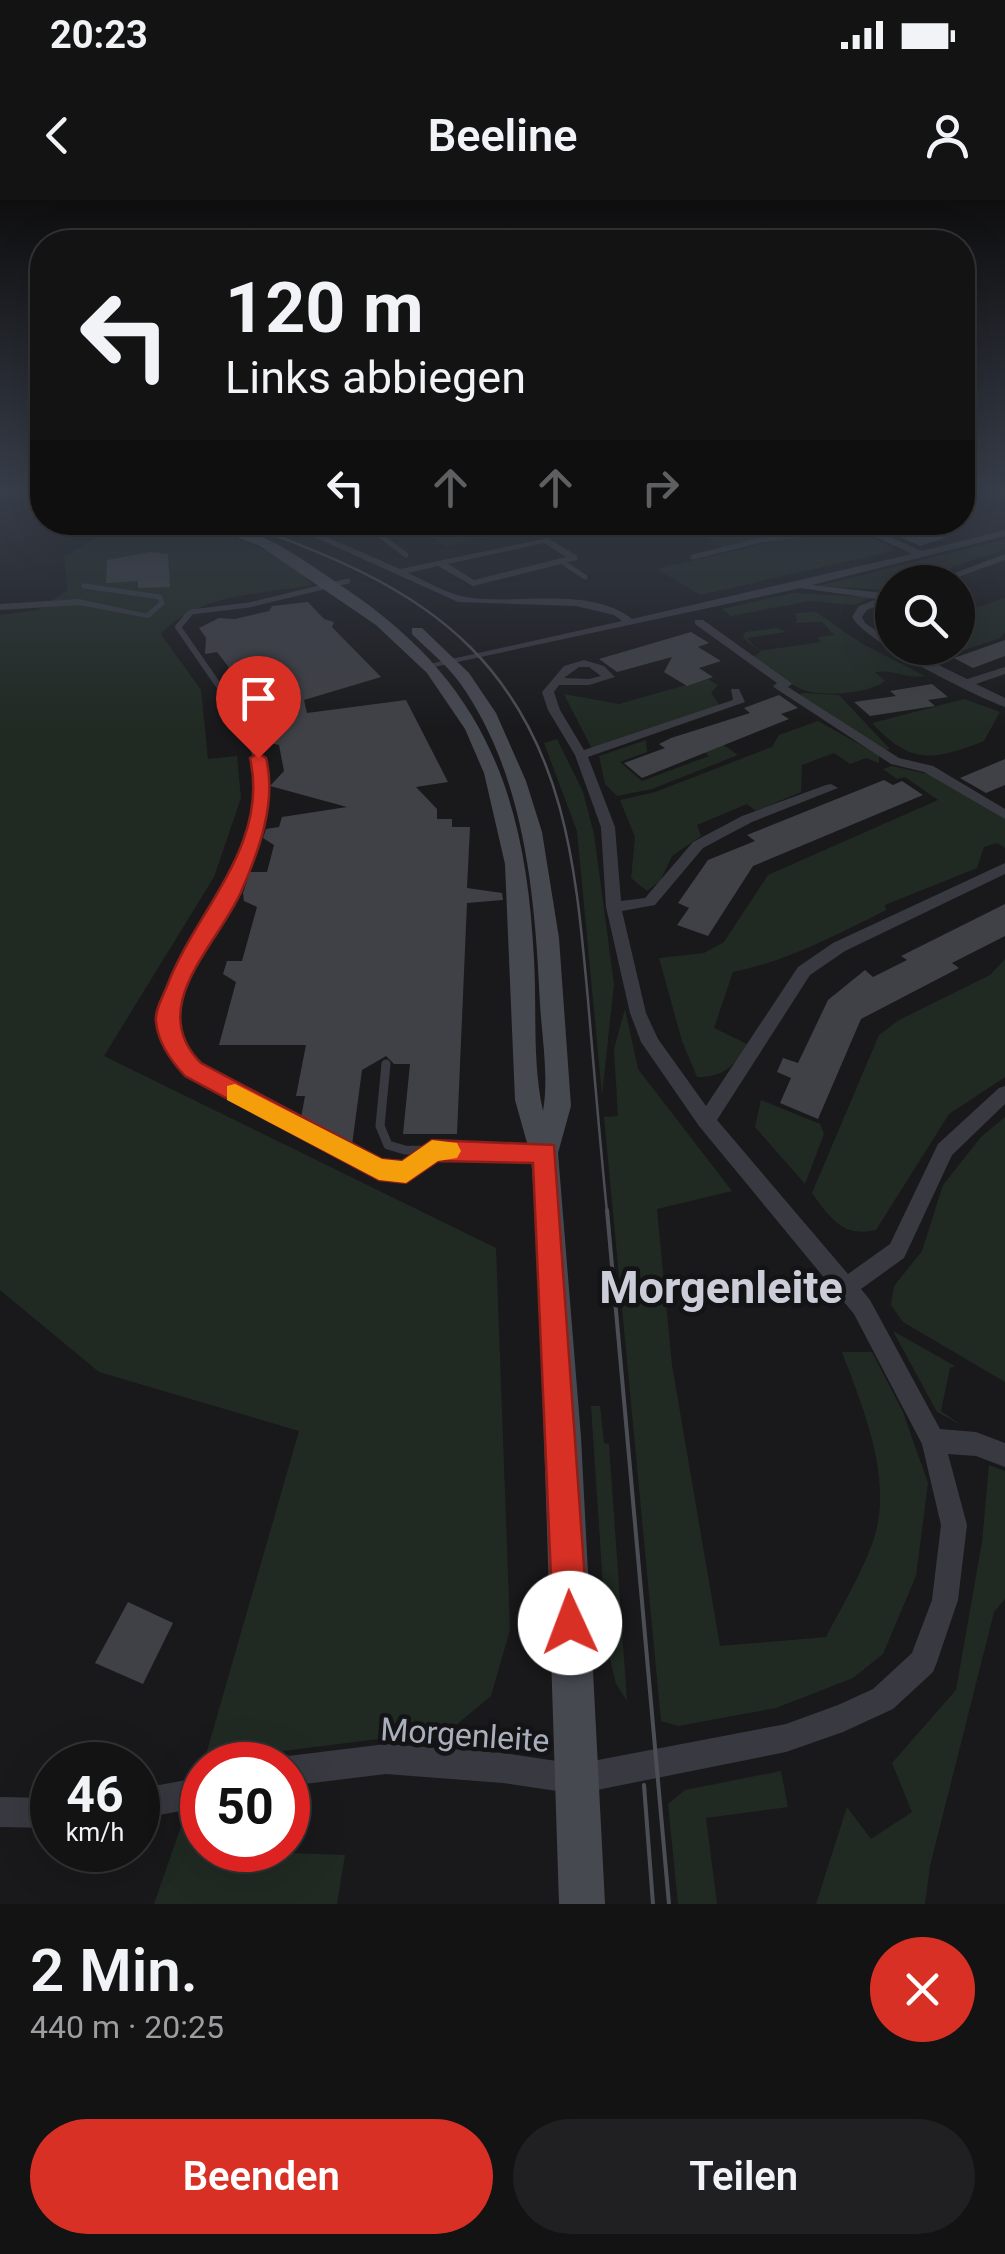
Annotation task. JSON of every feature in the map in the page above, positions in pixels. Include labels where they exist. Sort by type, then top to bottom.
[{"type":"main road","points":[[317,571],[340,583],[440,665],[476,732],[504,809],[520,895],[529,1106],[545,1152],[560,1368],[582,1904]]},
{"type":"street","points":[[397,571],[462,600],[576,603],[618,613],[631,623]]},
{"type":"street","points":[[400,572],[407,571]]},
{"type":"street","points":[[452,571],[473,583],[523,571]]},
{"type":"street","points":[[440,665],[861,571]]},
{"type":"street","points":[[800,585],[875,595]]},
{"type":"street","points":[[0,606],[79,602],[148,615]]},
{"type":"street","points":[[875,604],[858,611],[857,618],[875,634]]},
{"type":"street","points":[[699,622],[786,684],[779,686],[892,759],[928,769],[1005,815]]},
{"type":"street","points":[[931,665],[1005,703]]},
{"type":"street","points":[[967,684],[1005,670]]},
{"type":"street","name":"Morgenleite","points":[[310,1768],[386,1759],[503,1768],[577,1779],[786,1738],[844,1718],[883,1698],[922,1662],[945,1600],[954,1525],[932,1441],[904,1378],[847,1287],[706,1121],[650,1042],[638,1013],[614,907],[608,827],[581,755],[554,710],[548,692],[555,681]]},
{"type":"street","points":[[581,755],[739,702],[735,691]]},
{"type":"street","points":[[614,907],[650,902],[698,845],[721,831],[832,788]]},
{"type":"street","points":[[706,1121],[804,971],[839,946],[1005,868]]},
{"type":"street","points":[[847,1287],[897,1250],[945,1150],[1005,1094]]},
{"type":"street","points":[[932,1441],[976,1444],[1005,1454]]},
{"type":"street","points":[[0,1812],[30,1813]]},
{"type":"lane","points":[[576,571],[586,577]]},
{"type":"lane","points":[[340,583],[249,605],[191,612],[178,627],[250,732],[264,782],[255,828],[230,895],[188,956],[166,1020],[178,1054],[193,1070],[379,1169],[406,1172],[432,1150]]},
{"type":"lane","points":[[84,586],[160,597],[162,603],[148,615]]},
{"type":"lane","points":[[386,1064],[382,1136],[396,1149],[545,1152]]},
{"type":"shaded area","points":[[66,571],[299,571],[312,585],[211,603],[175,621],[161,634],[201,690],[208,759],[237,756],[241,798],[214,877],[104,1056],[496,1248],[510,1630],[491,1696],[450,1730],[310,1748],[310,1742],[210,1742],[299,1431],[99,1372],[0,1290],[0,615],[38,610],[68,590]]},
{"type":"shaded area","points":[[660,571],[807,571],[700,595]]},
{"type":"shaded area","points":[[875,572],[875,589],[819,586]]},
{"type":"shaded area","points":[[793,593],[871,598],[854,605],[810,601],[731,616],[722,609]]},
{"type":"shaded area","points":[[1005,598],[1005,632],[1000,638],[975,646],[975,608]]},
{"type":"shaded area","points":[[816,612],[875,650],[875,665],[904,665],[925,676],[875,672],[885,681],[856,692],[830,694],[799,688],[752,658],[760,652],[743,638],[745,632],[777,628],[786,632],[747,638],[759,651],[821,642],[817,637],[834,635],[822,622],[792,623],[797,622],[796,613]]},
{"type":"shaded area","points":[[708,679],[718,685],[711,693],[720,706],[592,749],[564,694],[619,704]]},
{"type":"shaded area","points":[[839,695],[890,749],[884,750],[795,696]]},
{"type":"shaded area","points":[[964,699],[1000,712],[984,741],[950,753],[911,752],[872,723]]},
{"type":"shaded area","points":[[818,721],[879,755],[879,763],[866,758],[850,764],[834,753],[802,765],[801,792],[756,811],[747,804],[697,825],[701,836],[672,856],[660,881],[647,891],[631,878],[635,837],[620,800],[655,792],[772,747],[779,735]]},
{"type":"shaded area","points":[[557,739],[583,792],[594,834],[614,984],[602,1095],[577,831],[544,743]]},
{"type":"shaded area","points":[[646,740],[647,752],[620,762],[642,781],[709,756],[701,750],[721,743],[738,755],[652,789],[617,796],[605,784],[599,756]]},
{"type":"shaded area","points":[[892,766],[937,776],[1005,818],[1005,848],[997,843],[984,847],[977,868],[885,905],[886,910],[811,946],[733,972],[714,1028],[747,1044],[727,1069],[697,1077],[682,1041],[659,958],[704,953],[724,942],[768,875],[938,800],[905,777],[897,779],[883,769]]},
{"type":"shaded area","points":[[1005,959],[1005,1077],[949,1114],[876,1230],[855,1231],[838,1224],[812,1193],[879,1035],[899,1020],[990,975]]},
{"type":"shaded area","points":[[625,1009],[638,1069],[732,1191],[657,1209],[672,1365],[720,1646],[826,1637],[871,1547],[878,1523],[879,1473],[867,1423],[842,1352],[872,1352],[903,1412],[928,1483],[916,1576],[883,1654],[853,1678],[776,1708],[678,1726],[661,1721],[604,1117],[618,1116],[614,1049]]},
{"type":"shaded area","points":[[761,1100],[820,1124],[824,1134],[805,1184],[755,1127]]},
{"type":"shaded area","points":[[1005,1117],[1005,1382],[903,1322],[891,1305],[894,1286],[922,1251],[943,1185],[981,1137]]},
{"type":"shaded area","points":[[893,1331],[955,1366],[950,1368],[941,1411],[961,1425],[937,1412]]},
{"type":"shaded area","points":[[591,1406],[600,1406],[604,1443],[609,1444],[627,1701],[616,1684],[607,1646]]},
{"type":"shaded area","points":[[989,1465],[1005,1471],[1005,1599],[994,1612],[930,1866],[925,1904],[816,1904],[847,1807],[871,1839],[912,1812],[892,1763],[956,1690],[982,1542]]},
{"type":"shaded area","points":[[781,1771],[788,1807],[706,1818],[717,1904],[678,1904],[668,1804],[685,1790]]},
{"type":"shaded area","points":[[180,1829],[180,1872],[310,1872],[310,1854],[345,1855],[337,1904],[154,1904]]},
{"type":"building","points":[[107,571],[169,571],[170,587],[138,588],[138,581],[106,583]]},
{"type":"building","points":[[308,602],[324,619],[334,622],[332,627],[381,677],[304,700],[307,713],[406,700],[448,782],[416,787],[437,809],[437,819],[452,819],[452,827],[470,827],[467,888],[502,893],[503,900],[467,903],[457,1134],[403,1134],[410,1064],[394,1064],[386,1056],[362,1070],[352,1145],[301,1118],[305,1096],[296,1096],[306,1045],[219,1045],[236,982],[223,974],[227,961],[242,961],[257,907],[244,901],[243,893],[250,872],[267,872],[274,845],[263,838],[266,829],[279,827],[282,817],[347,807],[270,786],[284,771],[279,745],[257,740],[276,731],[271,702],[258,705],[217,652],[205,654],[206,638],[199,628],[219,618],[235,619],[269,611],[272,606]]},
{"type":"building","points":[[691,632],[709,643],[698,647],[721,661],[699,668],[713,677],[687,686],[664,672],[672,657],[617,672],[599,659]]},
{"type":"building","points":[[1005,640],[1005,656],[973,668],[967,665],[975,665],[975,651]]},
{"type":"building","points":[[932,684],[948,697],[928,700],[935,706],[870,716],[854,702],[896,696],[890,691]]},
{"type":"building","points":[[779,695],[798,708],[781,714],[789,719],[642,778],[624,763],[665,748],[659,744],[671,738],[750,713],[744,708]]},
{"type":"building","points":[[1005,759],[1005,785],[986,793],[960,778]]},
{"type":"building","points":[[884,780],[893,785],[902,781],[923,795],[753,866],[708,936],[677,925],[689,908],[678,903],[708,860],[755,841],[747,835]]},
{"type":"building","points":[[1005,904],[1005,936],[952,963],[959,968],[861,1019],[818,1119],[780,1103],[791,1078],[777,1072],[783,1058],[798,1063],[828,1000],[865,970],[873,977],[907,960],[901,956]]},
{"type":"building","points":[[128,1602],[173,1623],[143,1684],[95,1663]]},
{"type":"tram line","points":[[359,571],[420,606],[471,648],[503,686],[528,726],[547,768],[561,812],[578,905],[607,1212]]},
{"type":"tram line","points":[[607,1210],[669,1904]]},
{"type":"tram line","points":[[644,1785],[653,1904]]},
{"type":"slow traffic","points":[[235,1093],[379,1169],[406,1172],[432,1150],[448,1151]]},
{"type":"district","name":"Morgenleite","points":[[721,1287]]},
{"type":"route","points":[[258,758],[264,782],[255,828],[230,895],[188,956],[166,1020],[178,1054],[193,1070],[379,1169],[406,1172],[432,1150],[545,1152],[560,1368],[570,1623]]}]
